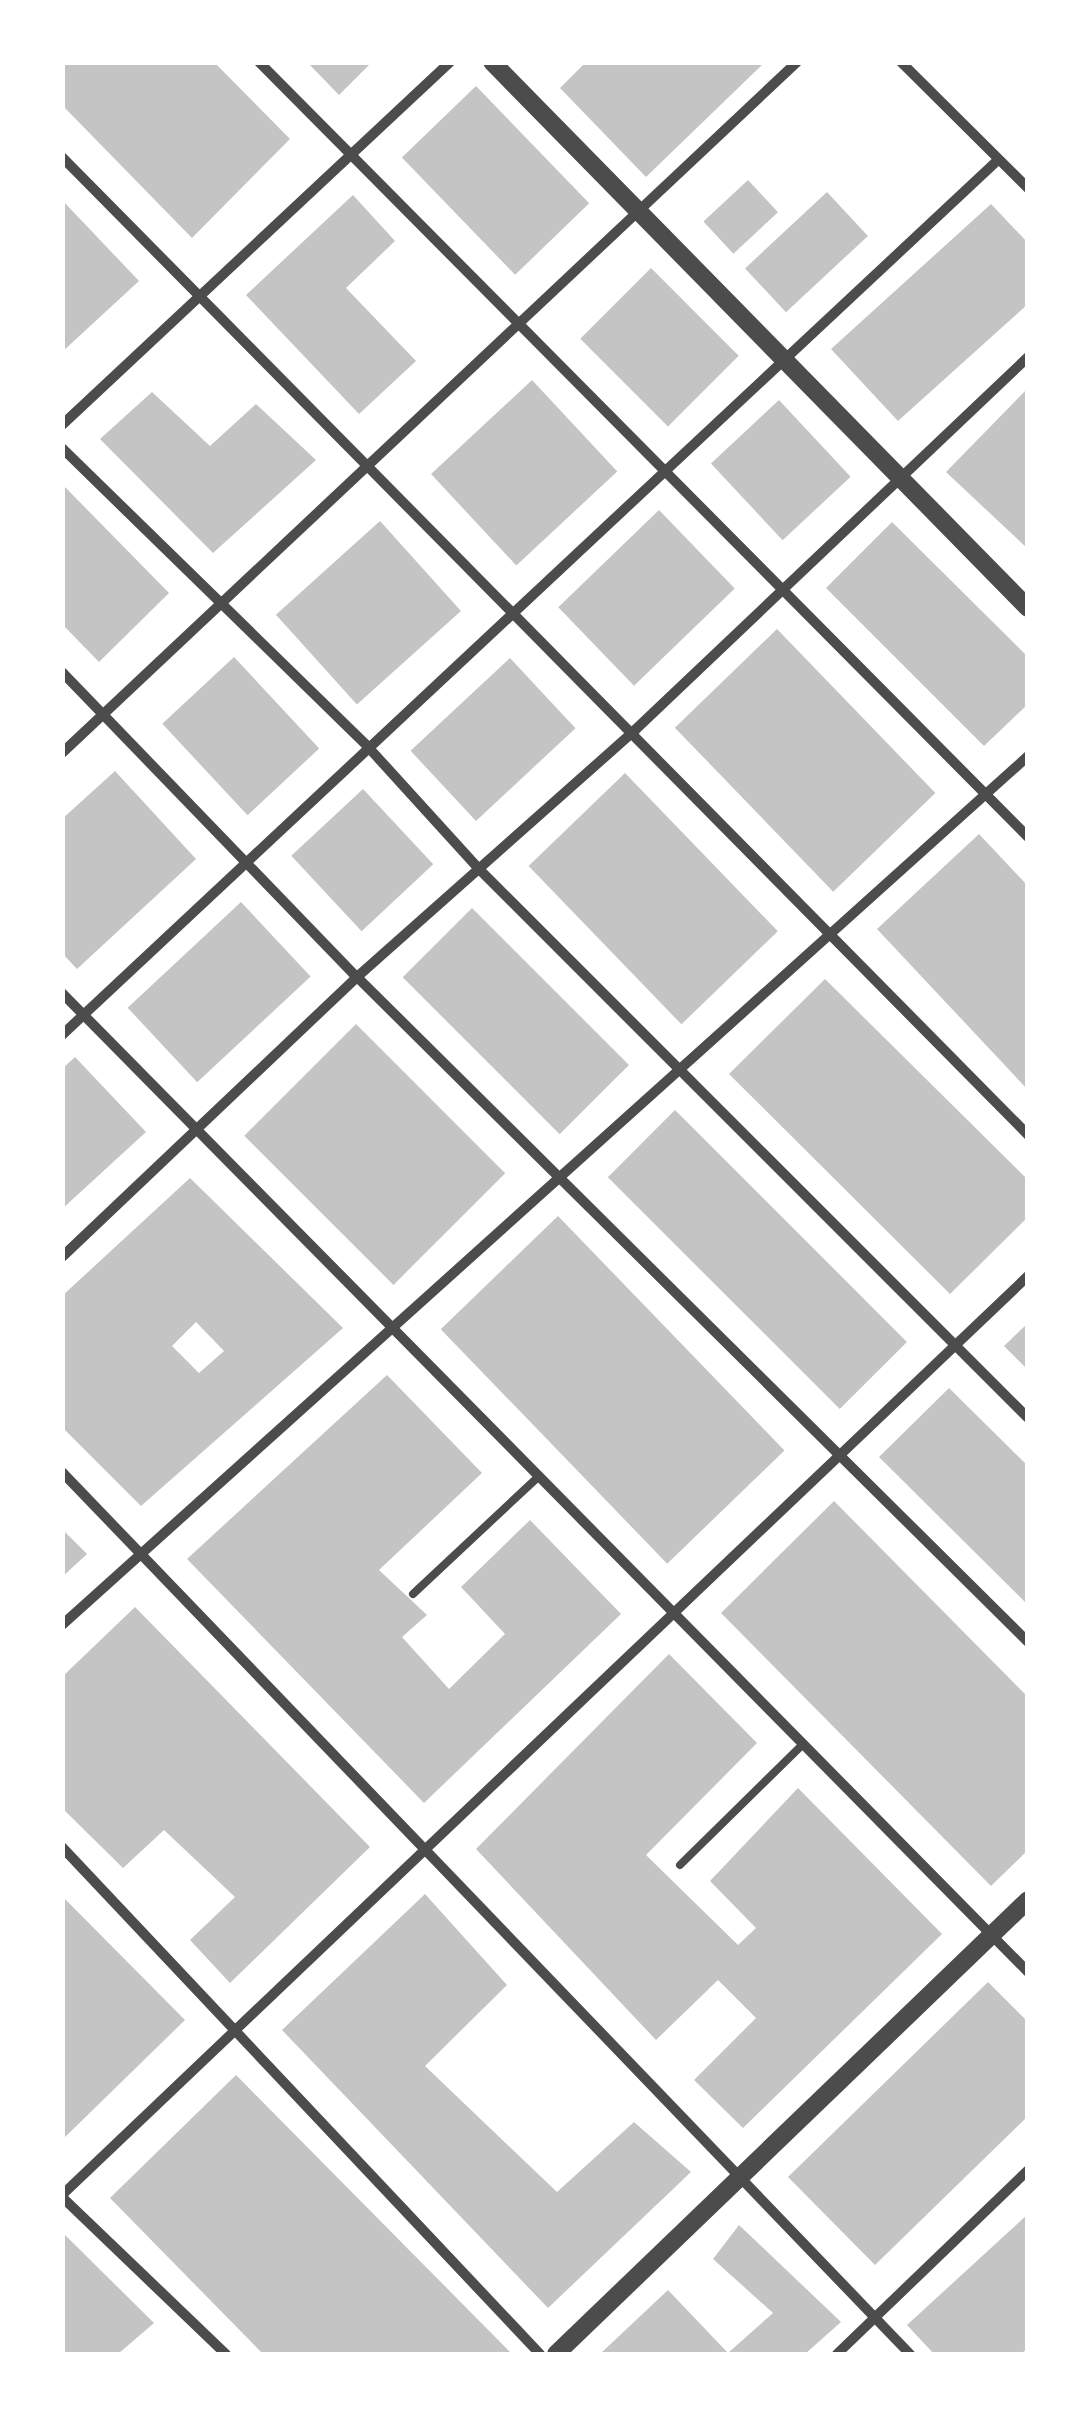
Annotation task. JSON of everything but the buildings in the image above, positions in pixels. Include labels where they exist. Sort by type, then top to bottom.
[{"type":"street","points":[[259,62],[1028,837]]},
{"type":"street","points":[[62,426],[450,62]]},
{"type":"street","points":[[492,62],[1028,608]]},
{"type":"street","points":[[62,753],[797,62]]},
{"type":"street","points":[[901,62],[1028,188]]},
{"type":"street","points":[[62,157],[635,730],[1028,1136]]},
{"type":"street","points":[[62,1034],[998,160]]},
{"type":"street","points":[[62,1256],[357,977],[635,730],[1028,357]]},
{"type":"street","points":[[62,448],[368,748],[480,870],[1028,1418]]},
{"type":"street","points":[[62,672],[561,1182],[842,1453],[1028,1642]]},
{"type":"street","points":[[62,1625],[561,1182],[829,932],[1028,756]]},
{"type":"street","points":[[62,993],[396,1327],[536,1479],[1028,1972]]},
{"type":"street","points":[[226,2354],[62,2196],[1028,1276]]},
{"type":"street","points":[[62,1472],[910,2354]]},
{"type":"street","points":[[62,1848],[540,2354]]},
{"type":"street","points":[[556,2354],[1028,1900]]},
{"type":"street","points":[[837,2354],[1028,2170]]},
{"type":"lane","points":[[413,1594],[536,1479]]},
{"type":"lane","points":[[680,1865],[801,1746]]}]
